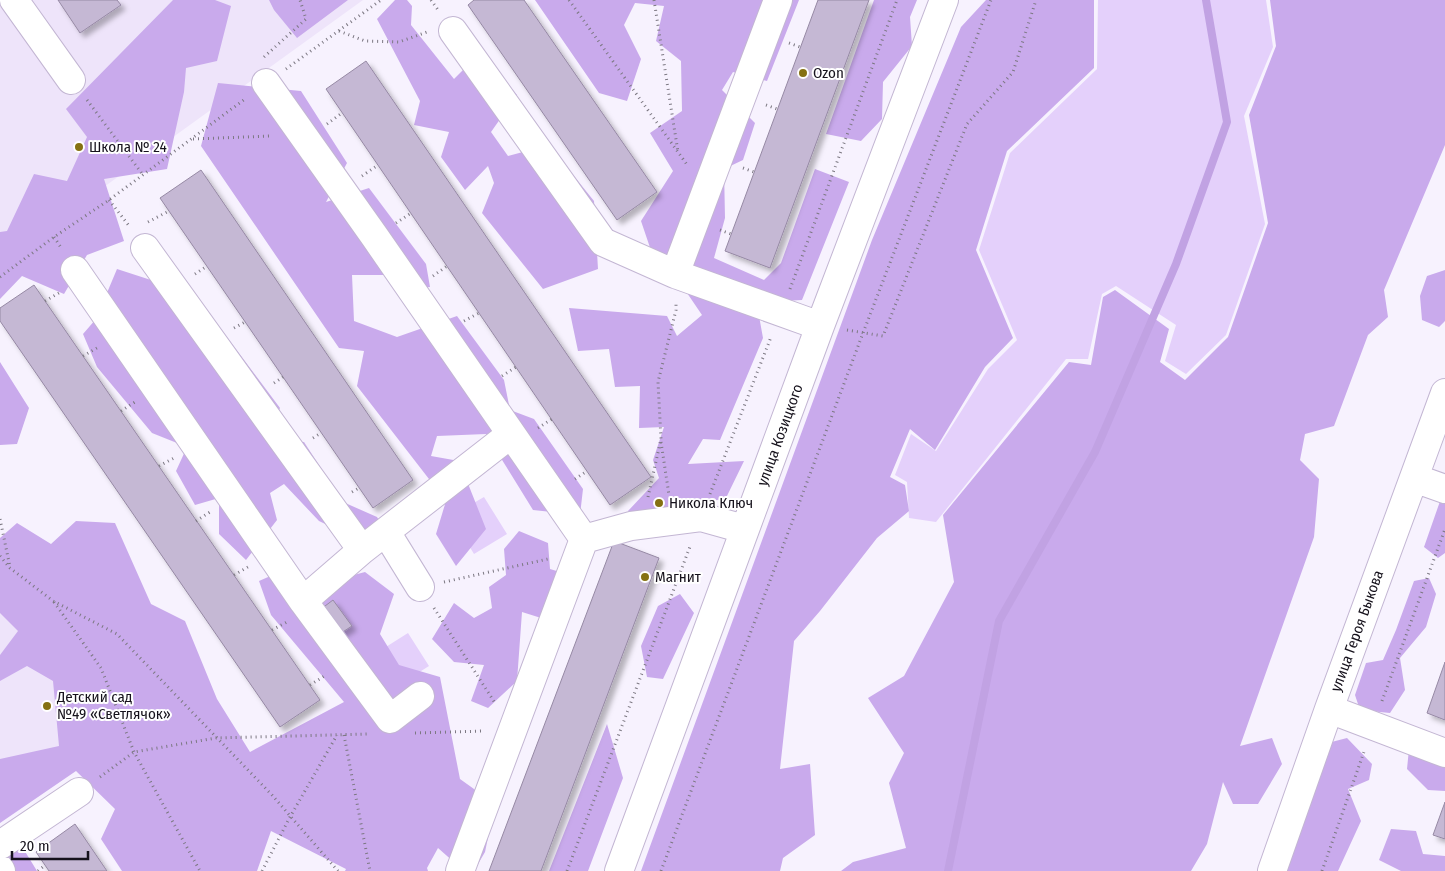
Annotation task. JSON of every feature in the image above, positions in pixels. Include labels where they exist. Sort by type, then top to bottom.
[{"type":"street","points":[[14,0],[71,80]]},
{"type":"street","points":[[674,274],[778,0]]},
{"type":"street","name":"улица Козицкого","points":[[619,871],[744,529],[944,0]]},
{"type":"street","points":[[442,31],[603,242],[674,274],[820,326]]},
{"type":"street","points":[[266,83],[511,434],[582,546]]},
{"type":"street","points":[[146,248],[362,550]]},
{"type":"street","points":[[75,270],[303,601],[390,719],[420,696]]},
{"type":"street","name":"улица Героя Быкова","points":[[1272,871],[1329,709],[1445,393]]},
{"type":"street","points":[[303,601],[362,550],[511,434]]},
{"type":"street","points":[[1414,478],[1445,489]]},
{"type":"street","points":[[460,871],[582,546],[631,526],[701,517],[744,529]]},
{"type":"street","points":[[386,532],[420,587]]},
{"type":"street","points":[[1329,709],[1445,753]]},
{"type":"street","points":[[0,844],[79,792]]},
{"type":"path","points":[[266,83],[254,65],[306,19],[300,0]]},
{"type":"path","points":[[0,277],[54,237],[109,200],[381,0]]},
{"type":"path","points":[[569,0],[706,191]]},
{"type":"path","points":[[654,0],[678,152]]},
{"type":"path","points":[[567,871],[781,311],[897,0]]},
{"type":"path","points":[[661,871],[863,333],[991,0]]},
{"type":"path","points":[[820,326],[883,336],[967,124],[1014,72],[1036,0]]},
{"type":"path","points":[[338,31],[365,41],[400,42],[442,31]]},
{"type":"path","points":[[71,80],[143,174]]},
{"type":"path","points":[[192,139],[302,134]]},
{"type":"path","points":[[109,200],[146,248]]},
{"type":"path","points":[[673,521],[661,439],[658,382],[676,310],[674,274]]},
{"type":"path","points":[[642,525],[661,439]]},
{"type":"path","points":[[0,519],[10,568]]},
{"type":"path","points":[[420,587],[582,546]]},
{"type":"path","points":[[0,556],[10,568],[53,601],[117,634],[272,795],[338,871]]},
{"type":"path","points":[[53,601],[102,668],[134,752],[200,871]]},
{"type":"path","points":[[262,871],[290,817],[337,735]]},
{"type":"path","points":[[344,735],[370,871]]},
{"type":"path","points":[[79,792],[134,752]]},
{"type":"path","points":[[38,871],[45,865]]},
{"type":"shaded area","name":"Школа № 24","points":[[0,0],[363,0],[0,262]]},
{"type":"shaded area","points":[[173,0],[215,0],[231,6],[217,61],[186,68],[184,92],[167,169],[104,179],[124,241],[87,255],[64,294],[22,276],[0,299],[0,232],[7,231],[34,174],[67,181],[87,137],[66,109]]},
{"type":"shaded area","points":[[269,0],[348,0],[297,38],[274,10]]},
{"type":"shaded area","points":[[395,0],[407,0],[412,6],[411,25],[454,79],[481,52],[517,95],[491,132],[508,156],[549,145],[594,201],[598,269],[543,289],[482,213],[494,183],[488,166],[465,190],[441,157],[449,132],[414,125],[420,101],[377,19]]},
{"type":"shaded area","points":[[535,0],[799,0],[767,81],[733,72],[722,90],[755,123],[743,160],[724,169],[725,218],[714,258],[764,280],[781,263],[815,169],[849,182],[802,300],[764,302],[759,316],[763,338],[720,440],[703,439],[688,464],[744,461],[726,498],[634,519],[628,511],[659,478],[653,460],[664,427],[639,428],[640,386],[615,387],[609,349],[578,351],[569,308],[667,316],[677,336],[702,315],[685,290],[662,283],[641,221],[673,171],[650,133],[682,111],[681,61],[656,41],[664,6],[635,3],[624,25],[641,59],[627,101],[599,93]]},
{"type":"shaded area","points":[[874,0],[917,0],[910,17],[912,46],[883,82],[882,119],[861,141],[826,134]]},
{"type":"shaded area","points":[[986,0],[1094,0],[1094,68],[1007,151],[976,250],[1013,338],[985,367],[935,450],[910,429],[890,477],[905,485],[909,511],[877,538],[794,641],[780,769],[810,764],[815,835],[783,858],[780,871],[641,871],[872,240],[961,27]]},
{"type":"shaded area","points":[[1098,0],[1266,0],[1273,47],[1244,116],[1265,224],[1226,335],[1186,374],[1165,361],[1176,325],[1116,286],[1102,294],[1088,359],[1066,359],[936,522],[909,518],[907,482],[895,475],[911,434],[936,451],[988,369],[1017,340],[979,250],[1010,153],[1097,69]]},
{"type":"shaded area","points":[[1270,0],[1445,0],[1445,145],[1384,290],[1388,317],[1368,335],[1334,426],[1305,434],[1300,460],[1319,479],[1314,537],[1240,746],[1272,738],[1282,764],[1258,804],[1233,804],[1223,782],[1207,844],[1191,871],[841,871],[853,862],[906,848],[889,783],[904,753],[868,698],[904,676],[954,582],[943,515],[1069,362],[1091,365],[1103,297],[1115,290],[1169,329],[1160,362],[1185,380],[1228,337],[1268,223],[1249,115],[1276,46]]},
{"type":"shaded area","points":[[218,83],[301,91],[347,163],[326,202],[369,188],[426,264],[430,287],[404,289],[392,275],[352,275],[354,321],[397,337],[457,316],[504,380],[510,410],[534,419],[583,489],[580,515],[533,510],[486,434],[437,436],[431,456],[459,461],[486,529],[456,566],[436,534],[446,501],[357,386],[364,351],[339,348],[201,146]]},
{"type":"shaded area","points":[[117,269],[154,281],[182,277],[280,408],[267,440],[304,442],[343,502],[377,517],[391,540],[377,549],[319,521],[284,484],[270,493],[277,520],[246,560],[219,534],[219,498],[195,505],[176,471],[187,447],[152,433],[97,367],[83,334],[96,319]]},
{"type":"shaded area","points":[[1445,270],[1445,321],[1439,327],[1422,320],[1420,296],[1427,276]]},
{"type":"shaded area","points":[[0,362],[29,408],[17,444],[0,445]]},
{"type":"shaded area","points":[[1445,487],[1445,553],[1438,558],[1424,547]]},
{"type":"shaded area","points":[[484,497],[507,534],[474,554],[451,516]]},
{"type":"shaded area","points":[[76,521],[115,523],[151,604],[185,621],[217,699],[250,752],[344,702],[271,615],[259,581],[275,574],[291,592],[365,572],[394,594],[380,634],[399,665],[440,677],[460,779],[495,804],[485,852],[474,871],[464,871],[438,848],[427,868],[428,871],[345,871],[346,869],[271,831],[257,871],[122,871],[101,839],[115,809],[76,771],[0,823],[0,759],[59,746],[53,681],[27,666],[0,681],[0,655],[18,631],[0,613],[0,538],[17,523],[51,544]]},
{"type":"shaded area","points":[[519,531],[548,543],[550,569],[580,578],[557,623],[522,612],[517,681],[488,708],[471,701],[484,665],[454,662],[432,639],[454,603],[474,618],[492,608],[489,587],[506,575],[504,549]]},
{"type":"shaded area","points":[[1429,578],[1436,594],[1426,627],[1400,658],[1405,690],[1390,713],[1360,710],[1355,695],[1366,663],[1383,660],[1414,581]]},
{"type":"shaded area","name":"Детский сад №49 «Светлячок»","points":[[0,588],[97,744],[0,812]]},
{"type":"shaded area","points":[[680,594],[694,613],[663,679],[647,677],[641,646],[658,606]]},
{"type":"shaded area","points":[[408,633],[429,666],[391,690],[370,657]]},
{"type":"shaded area","points":[[607,724],[623,778],[588,871],[549,871]]},
{"type":"shaded area","points":[[1347,738],[1372,764],[1369,780],[1348,789],[1361,821],[1338,871],[1286,871],[1320,745]]},
{"type":"shaded area","points":[[1445,745],[1445,791],[1428,790],[1407,769],[1409,749]]},
{"type":"shaded area","points":[[1391,829],[1416,831],[1423,854],[1445,856],[1445,871],[1401,871],[1379,860]]},
{"type":"shaded area","points":[[0,845],[26,853],[37,871],[0,871]]},
{"type":"building","points":[[58,0],[117,0],[121,5],[80,33]]},
{"type":"building","points":[[474,0],[524,0],[657,192],[617,220],[468,5]]},
{"type":"building","points":[[818,0],[869,0],[770,268],[725,251]]},
{"type":"building","points":[[366,61],[651,477],[610,505],[326,89]]},
{"type":"building","points":[[201,170],[413,480],[373,508],[160,198]]},
{"type":"building","points":[[34,285],[320,700],[280,727],[0,321],[0,308]]},
{"type":"building","points":[[614,541],[659,558],[541,871],[489,871]]},
{"type":"building","points":[[333,600],[352,626],[335,637],[317,612]]},
{"type":"building","points":[[1445,662],[1445,720],[1427,713]]},
{"type":"building","points":[[1445,802],[1445,839],[1433,835]]},
{"type":"building","points":[[75,824],[107,871],[49,871],[36,852]]},
{"type":"waterway","points":[[948,871],[999,621],[1095,452],[1176,264],[1227,122],[1206,0]]},
{"type":"place","name":"Ozon","points":[[803,73]]},
{"type":"place","name":"Школа № 24","points":[[79,147]]},
{"type":"place","name":"Никола Ключ","points":[[659,503]]},
{"type":"place","name":"Магнит","points":[[645,577]]},
{"type":"place","name":"Детский сад №49 «Светлячок»","points":[[47,706]]}]
